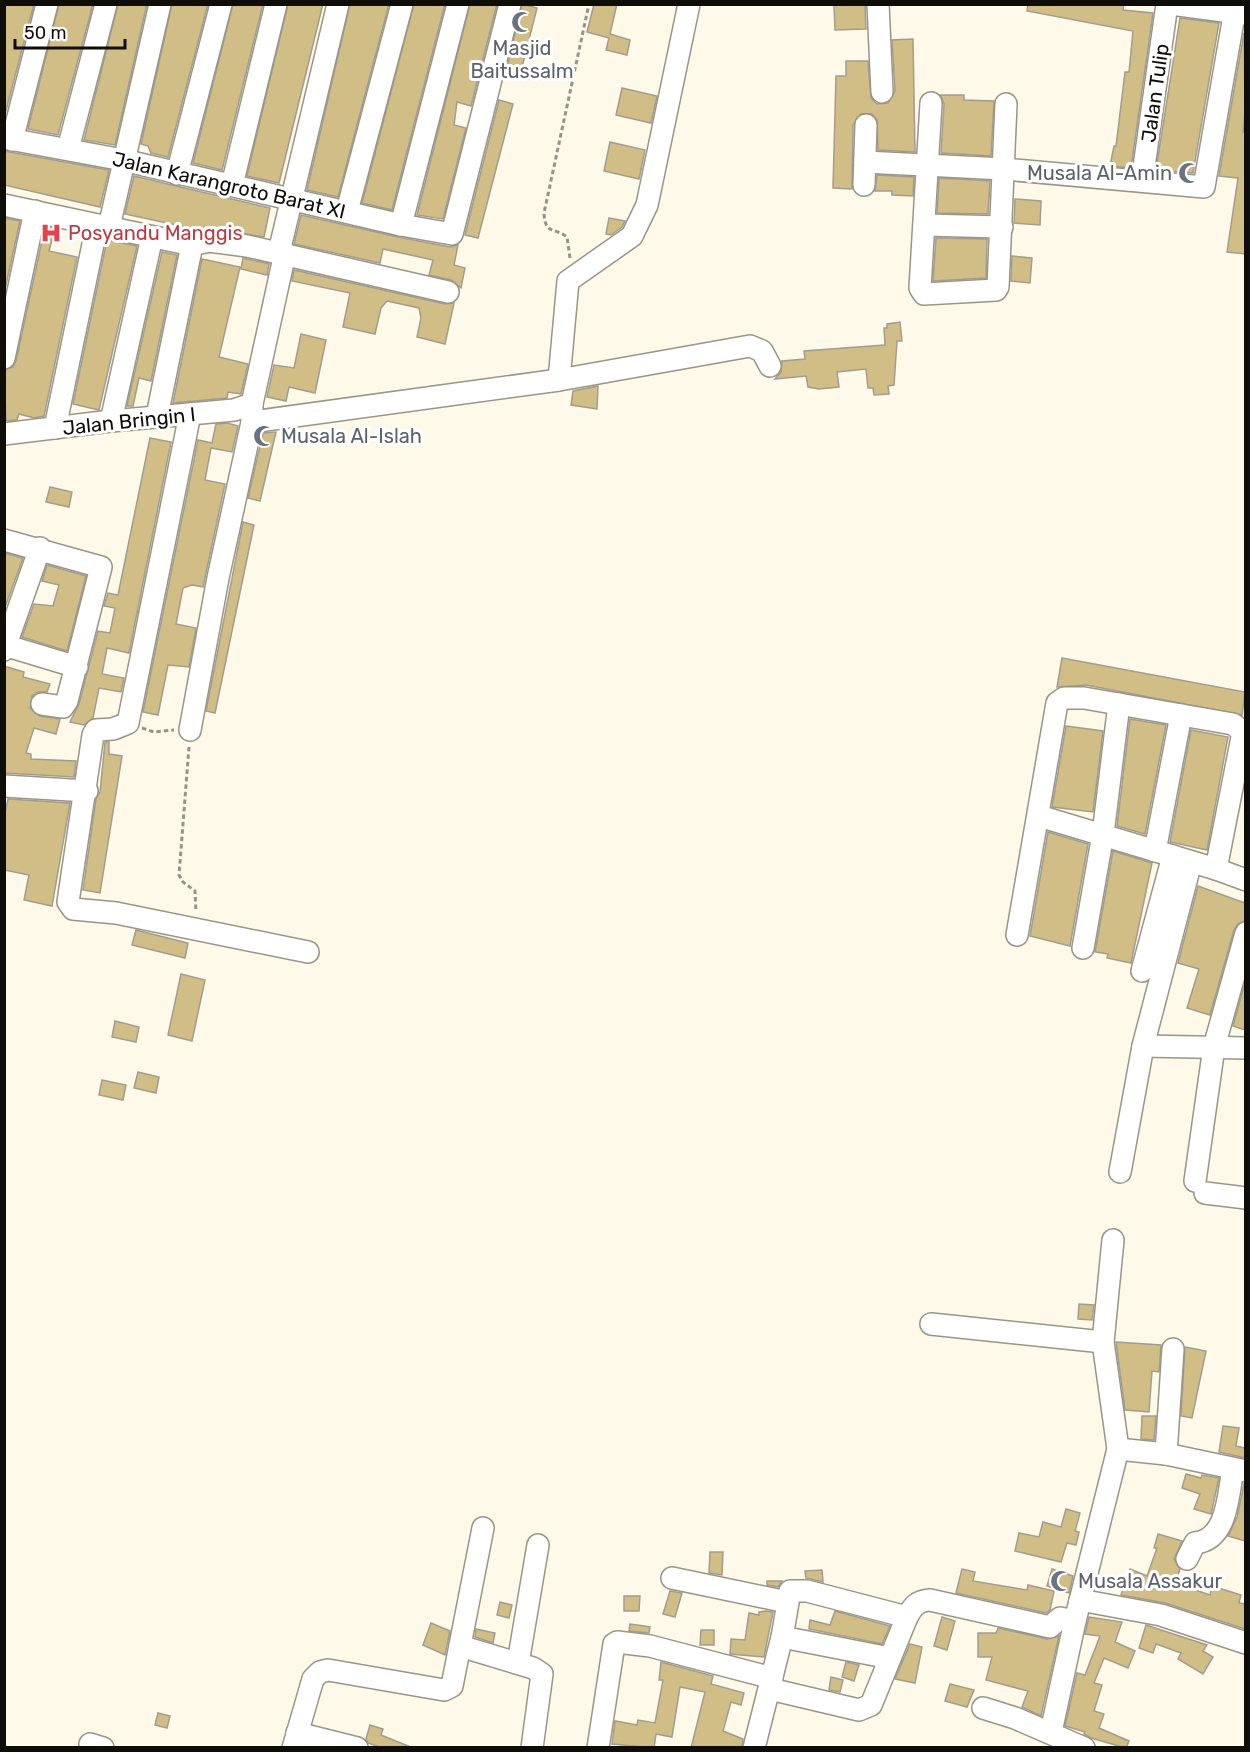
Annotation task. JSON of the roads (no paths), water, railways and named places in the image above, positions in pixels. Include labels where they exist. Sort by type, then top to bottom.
[{"type":"street","points":[[8,139],[47,4]]},
{"type":"street","points":[[68,149],[106,4]]},
{"type":"street","points":[[55,429],[103,226],[123,160],[160,4]]},
{"type":"street","points":[[177,174],[221,4]]},
{"type":"street","points":[[232,185],[276,4]]},
{"type":"street","points":[[190,730],[292,199],[338,4]]},
{"type":"street","points":[[347,211],[402,4]]},
{"type":"street","points":[[401,225],[458,4]]},
{"type":"street","name":"Jalan Karangroto Barat XI","points":[[8,139],[123,160],[401,225],[452,234],[510,4]]},
{"type":"street","points":[[559,380],[568,281],[632,236],[647,205],[689,4]]},
{"type":"street","points":[[878,4],[882,92]]},
{"type":"street","points":[[865,162],[1004,169],[1204,187],[1239,10],[1169,4]]},
{"type":"street","name":"Jalan Tulip","points":[[1142,181],[1169,4]]},
{"type":"street","points":[[931,103],[920,288],[924,294],[996,290],[1000,284],[1006,104]]},
{"type":"street","points":[[864,185],[866,124]]},
{"type":"street","points":[[4,206],[192,244],[209,241],[282,253],[448,292]]},
{"type":"street","points":[[4,358],[36,211]]},
{"type":"street","points":[[925,225],[1002,227]]},
{"type":"street","points":[[111,421],[152,237]]},
{"type":"street","points":[[157,416],[192,244]]},
{"type":"street","name":"Jalan Bringin I","points":[[4,435],[157,416],[190,419],[234,410],[252,414],[559,380],[750,346],[762,351],[770,366]]},
{"type":"street","points":[[190,419],[128,723],[113,729],[96,730],[69,894],[70,908],[116,913],[308,952]]},
{"type":"street","points":[[4,540],[40,548],[101,567],[77,667],[63,707],[42,704]]},
{"type":"street","points":[[40,548],[5,646],[77,667]]},
{"type":"street","points":[[1017,934],[1058,703],[1064,698],[1075,697],[1233,724],[1244,730],[1216,869]]},
{"type":"street","points":[[1083,948],[1103,834],[1119,704]]},
{"type":"street","points":[[1120,1172],[1143,1046],[1173,856],[1181,715]]},
{"type":"street","points":[[6,791],[87,790]]},
{"type":"street","points":[[1039,816],[1216,869],[1245,880]]},
{"type":"street","points":[[1142,971],[1173,856]]},
{"type":"street","points":[[1245,933],[1214,1047],[1200,1187],[1245,1198]]},
{"type":"street","points":[[1143,1046],[1245,1048]]},
{"type":"street","points":[[1051,1732],[1075,1621],[1118,1449],[1103,1342],[1113,1240]]},
{"type":"street","points":[[931,1324],[1103,1342]]},
{"type":"street","points":[[1166,1454],[1173,1349]]},
{"type":"street","points":[[1118,1449],[1166,1454],[1239,1470],[1222,1524],[1208,1539],[1195,1543],[1187,1559]]},
{"type":"street","points":[[357,1748],[295,1740],[312,1679],[320,1672],[328,1670],[448,1690],[452,1686],[483,1528]]},
{"type":"street","points":[[518,1663],[538,1545]]},
{"type":"street","points":[[672,1578],[787,1602]]},
{"type":"street","points":[[754,1748],[782,1637],[790,1591],[796,1589],[907,1617]]},
{"type":"street","points":[[598,1748],[614,1644],[617,1642],[650,1646],[859,1710],[871,1705],[907,1617],[918,1602],[930,1600],[1050,1627],[1060,1618],[1075,1621]]},
{"type":"street","points":[[1080,1600],[1161,1615],[1245,1643]]},
{"type":"street","points":[[782,1637],[890,1658]]},
{"type":"street","points":[[460,1646],[539,1670],[543,1676],[532,1748]]},
{"type":"street","points":[[983,1708],[1051,1732],[1084,1748]]},
{"type":"place","name":"Masjid Baitussalm","points":[[522,22]]},
{"type":"place","name":"Musala Al-Amin","points":[[1189,173]]},
{"type":"place","name":"Posyandu Manggis","points":[[51,233]]},
{"type":"place","name":"Musala Al-Islah","points":[[264,436]]},
{"type":"place","name":"Musala Assakur","points":[[1061,1581]]}]
